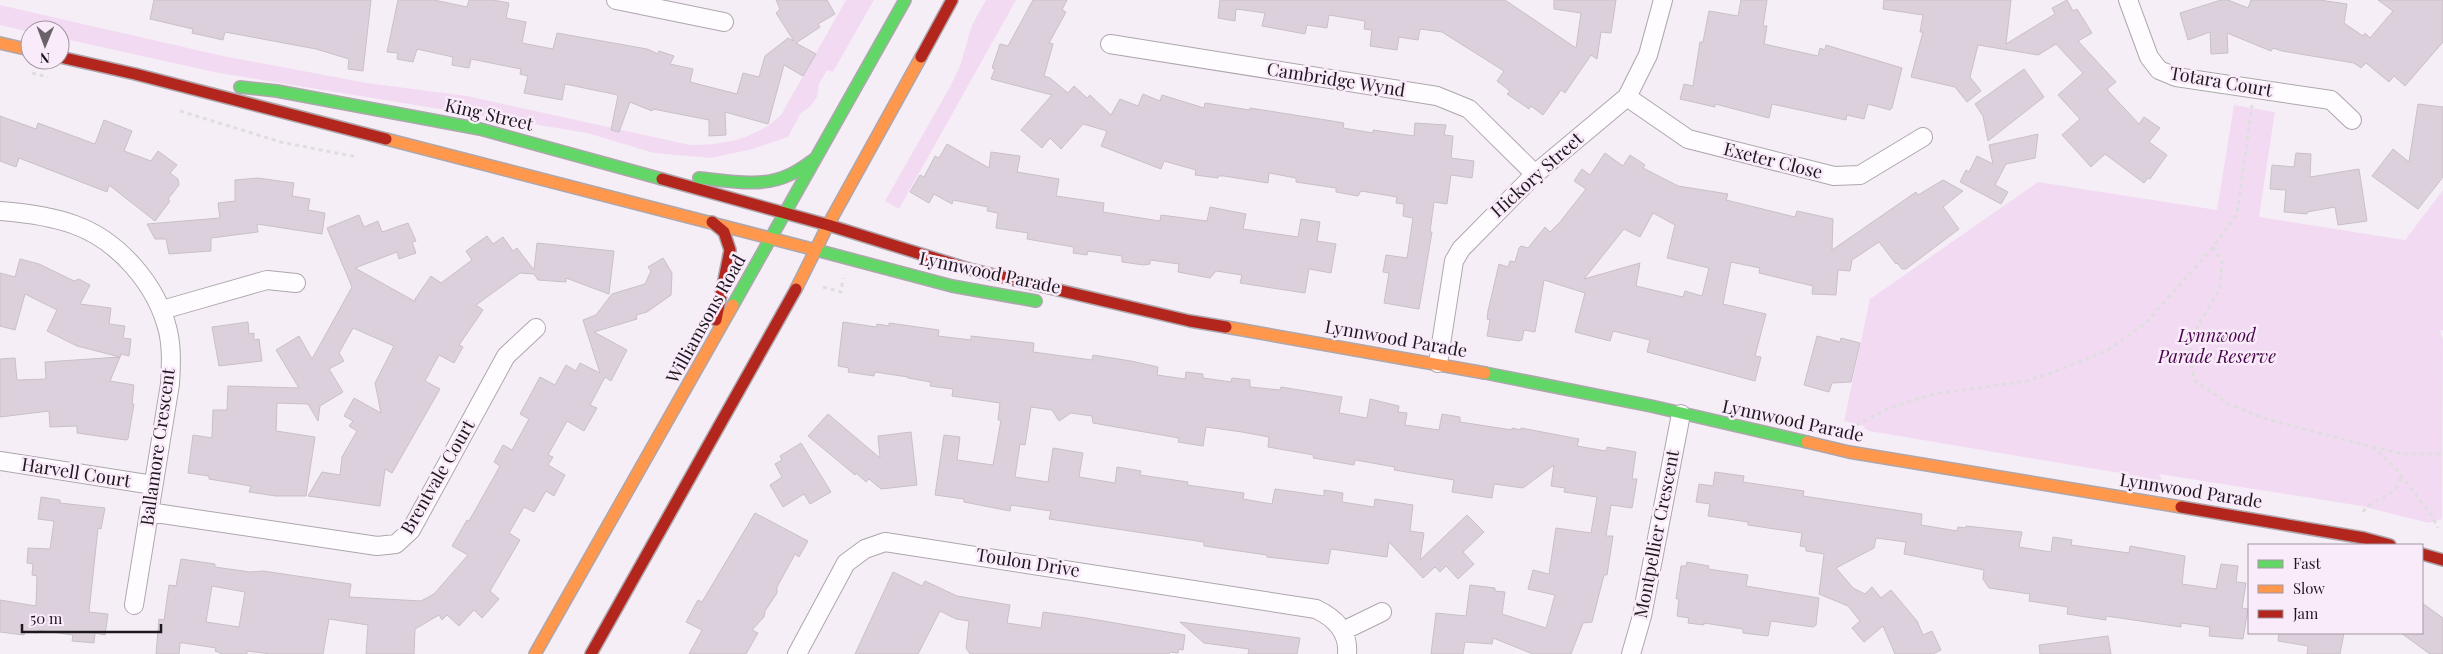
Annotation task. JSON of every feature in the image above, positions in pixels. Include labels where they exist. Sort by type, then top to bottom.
[{"type":"main road","name":"Williamsons Road","points":[[535,654],[905,0]]},
{"type":"main road","points":[[592,654],[952,0]]},
{"type":"main road","points":[[0,43],[20,48]]},
{"type":"main road","name":"King Street","points":[[70,59],[134,74],[816,250]]},
{"type":"main road","name":"King Street","points":[[134,74],[277,91],[480,129],[828,225]]},
{"type":"main road","points":[[626,170],[752,182],[786,177],[816,158]]},
{"type":"main road","points":[[707,353],[723,293],[730,250],[724,232],[712,222]]},
{"type":"main road","name":"Lynnwood Parade","points":[[828,225],[969,269],[1190,322]]},
{"type":"main road","name":"Lynnwood Parade","points":[[816,250],[952,286],[1052,304]]},
{"type":"main road","name":"Lynnwood Parade","points":[[1108,314],[1190,322],[1438,363],[1681,414],[1849,452],[2364,538],[2386,544]]},
{"type":"main road","points":[[2423,554],[2443,560]]},
{"type":"street","points":[[616,0],[724,22]]},
{"type":"street","name":"Hickory Street","points":[[1438,363],[1454,262],[1471,236],[1535,174],[1627,97],[1648,55],[1663,0]]},
{"type":"street","name":"Totara Court","points":[[2128,0],[2149,57],[2160,70],[2176,77],[2331,100],[2352,120]]},
{"type":"street","name":"Cambridge Wynd","points":[[1110,44],[1437,96],[1469,109],[1535,174]]},
{"type":"street","name":"Exeter Close","points":[[1627,97],[1688,139],[1834,176],[1860,175],[1923,136]]},
{"type":"street","name":"Ballamore Crescent","points":[[0,211],[51,217],[93,233],[108,243],[130,263],[152,291],[162,310],[171,353],[170,384],[134,605]]},
{"type":"street","points":[[162,310],[267,280],[296,282]]},
{"type":"street","name":"Brentvale Court","points":[[149,512],[377,546],[396,544],[411,530],[506,356],[536,328]]},
{"type":"street","name":"Montpellier Crescent","points":[[1631,654],[1642,616],[1681,414]]},
{"type":"street","name":"Harvell Court","points":[[0,461],[153,486]]},
{"type":"street","name":"Toulon Drive","points":[[797,654],[846,563],[865,549],[885,542],[1316,610],[1336,622],[1343,631]]},
{"type":"street","points":[[1346,654],[1347,645],[1343,631],[1382,612]]},
{"type":"path","points":[[1849,452],[1857,425],[1889,408],[1934,394],[2027,381],[2106,351],[2145,324],[2213,247],[2237,214],[2254,89]]},
{"type":"path","points":[[2213,247],[2222,261],[2220,288],[2191,338],[2189,357],[2195,380],[2227,403],[2266,419],[2404,454],[2443,454]]},
{"type":"path","points":[[2372,447],[2400,475],[2432,516],[2438,528]]},
{"type":"path","points":[[2362,512],[2368,504],[2394,490],[2400,484],[2400,475]]},
{"type":"green space","points":[[846,0],[874,0],[833,72],[827,70],[819,84],[817,97],[810,107],[801,113],[788,137],[749,150],[710,158],[654,153],[587,133],[219,73],[70,40],[70,21],[223,56],[367,83],[467,96],[690,145],[715,144],[739,139],[761,130],[781,115]]},
{"type":"green space","points":[[986,0],[1016,0],[899,209],[885,201],[950,87],[960,66],[972,25]]},
{"type":"green space","points":[[0,5],[66,20],[20,20],[20,30],[0,25]]},
{"type":"green space","name":"Lynnwood Parade Reserve","points":[[2234,105],[2275,112],[2259,217],[2405,240],[2443,190],[2443,330],[2440,331],[2443,340],[2442,519],[2429,523],[2361,506],[2159,474],[2162,479],[2157,481],[2137,476],[1869,431],[1864,426],[1844,421],[1870,299],[2038,182],[2217,210]]},
{"type":"building","points":[[154,0],[371,0],[363,71],[348,69],[349,59],[316,49],[225,32],[223,40],[192,33],[193,29],[150,19]]},
{"type":"building","points":[[398,0],[434,0],[467,7],[469,0],[493,0],[509,3],[506,18],[526,22],[522,43],[553,49],[557,33],[647,49],[658,54],[659,51],[674,56],[670,64],[693,69],[690,82],[737,94],[743,73],[759,77],[765,56],[788,38],[794,41],[776,13],[780,9],[776,0],[827,0],[835,14],[818,24],[820,27],[796,43],[816,54],[803,76],[784,65],[768,124],[725,112],[726,135],[709,136],[709,120],[653,109],[652,111],[630,102],[619,132],[611,130],[618,95],[565,84],[562,100],[524,93],[528,76],[520,74],[521,69],[471,59],[469,68],[452,65],[453,57],[417,49],[413,62],[397,59],[398,53],[387,52]]},
{"type":"building","points":[[1033,0],[1067,0],[1062,10],[1066,12],[1049,43],[1053,44],[1044,76],[1050,78],[1068,93],[1074,86],[1087,98],[1090,95],[1111,115],[1120,99],[1138,106],[1143,94],[1160,101],[1162,95],[1204,108],[1205,103],[1344,123],[1343,128],[1373,133],[1373,130],[1414,136],[1415,123],[1446,125],[1444,135],[1453,136],[1451,158],[1474,161],[1472,178],[1451,175],[1447,204],[1434,202],[1430,232],[1432,232],[1419,309],[1384,303],[1389,273],[1383,272],[1386,255],[1407,258],[1413,218],[1403,216],[1404,204],[1396,203],[1397,197],[1361,191],[1358,196],[1336,192],[1336,188],[1296,182],[1296,178],[1269,173],[1268,183],[1224,176],[1218,176],[1218,178],[1195,175],[1196,170],[1164,161],[1161,169],[1101,146],[1107,131],[1083,124],[1061,149],[1050,138],[1042,148],[1021,130],[1052,95],[991,79],[995,69],[992,68],[1000,44],[1008,46]]},
{"type":"building","points":[[1220,0],[1505,0],[1576,48],[1581,13],[1554,9],[1554,0],[1616,0],[1611,33],[1601,32],[1597,59],[1591,55],[1565,93],[1561,90],[1543,115],[1531,106],[1529,109],[1507,94],[1510,91],[1497,81],[1504,71],[1442,32],[1420,29],[1418,40],[1399,37],[1397,50],[1370,46],[1372,30],[1364,29],[1365,21],[1329,15],[1327,28],[1307,25],[1305,34],[1262,26],[1265,13],[1236,9],[1235,21],[1218,18]]},
{"type":"building","points":[[1741,0],[1767,0],[1763,26],[1767,26],[1764,44],[1818,56],[1820,48],[1825,50],[1826,45],[1902,68],[1892,108],[1890,110],[1868,104],[1864,119],[1847,115],[1846,120],[1772,104],[1769,118],[1715,104],[1715,107],[1680,99],[1684,84],[1693,86],[1700,42],[1703,42],[1709,11],[1738,16]]},
{"type":"building","points":[[1884,0],[2011,0],[2006,44],[2055,14],[2052,8],[2067,0],[2073,11],[2077,9],[2092,33],[2078,41],[2116,82],[2107,89],[2139,124],[2144,117],[2160,128],[2149,142],[2167,155],[2150,179],[2148,178],[2144,183],[2105,154],[2091,167],[2062,135],[2080,119],[2058,95],[2083,73],[2056,44],[2038,55],[1978,45],[1970,77],[1981,91],[1967,102],[1955,87],[1911,77],[1923,32],[1920,32],[1923,15],[1883,9]]},
{"type":"building","points":[[2221,0],[2228,0],[2248,8],[2251,0],[2319,0],[2347,4],[2344,23],[2363,36],[2365,33],[2370,38],[2393,11],[2378,0],[2443,0],[2443,42],[2405,86],[2394,76],[2389,82],[2366,63],[2361,68],[2354,63],[2273,48],[2271,51],[2227,33],[2228,53],[2211,54],[2210,32],[2188,40],[2180,13]]},
{"type":"building","points":[[2024,69],[2044,97],[1988,141],[1983,116],[1975,104]]},
{"type":"building","points":[[2418,104],[2443,107],[2443,177],[2418,209],[2372,176],[2393,149],[2409,162]]},
{"type":"building","points":[[0,116],[36,129],[38,123],[95,144],[104,120],[132,131],[124,151],[151,161],[158,151],[177,165],[170,173],[178,179],[179,185],[155,221],[109,185],[107,192],[19,158],[16,167],[0,161]]},
{"type":"building","points":[[2038,134],[2035,158],[2006,164],[1995,185],[2008,192],[2001,204],[1960,182],[1966,170],[1969,172],[1977,156],[1993,164],[1989,145]]},
{"type":"building","points":[[947,144],[989,168],[991,152],[1020,156],[1017,172],[1059,179],[1056,196],[1104,203],[1103,212],[1160,221],[1161,215],[1207,221],[1210,207],[1246,214],[1243,229],[1298,237],[1301,219],[1320,222],[1317,241],[1336,244],[1331,273],[1309,269],[1305,293],[1240,283],[1242,275],[1216,271],[1210,278],[1178,272],[1179,264],[1150,260],[1150,264],[1144,265],[1122,262],[1122,256],[1088,251],[1087,255],[1073,253],[1074,247],[1027,239],[1028,233],[996,228],[998,213],[987,211],[988,207],[953,200],[952,204],[934,194],[929,203],[910,192],[920,175],[924,177],[935,156],[939,158]]},
{"type":"building","points":[[1605,153],[1623,166],[1630,155],[1645,165],[1643,168],[1678,186],[1728,194],[1726,200],[1795,217],[1797,211],[1833,219],[1832,250],[1916,192],[1918,195],[1943,180],[1963,191],[1943,207],[1959,229],[1906,269],[1902,269],[1896,264],[1879,242],[1852,260],[1850,271],[1838,270],[1836,295],[1812,294],[1813,286],[1759,273],[1760,268],[1731,262],[1723,304],[1766,314],[1755,356],[1761,357],[1755,381],[1647,352],[1650,340],[1613,331],[1610,341],[1575,332],[1585,293],[1544,280],[1535,332],[1524,330],[1522,340],[1519,341],[1487,336],[1490,320],[1487,319],[1488,311],[1499,264],[1508,267],[1510,261],[1515,262],[1521,246],[1528,248],[1545,227],[1550,232],[1586,189],[1574,181],[1582,169],[1590,175]],"holes":[[[1653,213],[1675,225],[1667,258],[1709,268],[1702,296],[1685,291],[1683,297],[1636,286],[1640,263],[1584,279],[1624,229],[1640,237]]]},
{"type":"building","points":[[2296,153],[2311,154],[2310,177],[2359,169],[2367,221],[2338,225],[2335,207],[2307,212],[2307,214],[2284,212],[2286,190],[2270,189],[2272,165],[2294,167]]},
{"type":"building","points":[[258,178],[294,183],[292,196],[310,199],[308,210],[325,213],[322,234],[257,224],[258,232],[211,238],[211,251],[169,254],[166,239],[155,239],[147,224],[220,218],[218,203],[235,201],[235,180]]},
{"type":"building","points":[[359,215],[364,227],[378,221],[382,232],[408,223],[416,241],[412,242],[416,253],[399,259],[397,252],[355,268],[416,302],[415,299],[431,276],[441,283],[472,260],[466,251],[487,236],[493,244],[503,237],[513,251],[517,248],[534,270],[537,243],[614,251],[609,294],[566,278],[566,282],[538,280],[534,274],[520,273],[476,305],[483,310],[459,345],[463,347],[454,363],[439,355],[425,381],[440,389],[392,473],[385,469],[380,506],[308,496],[322,472],[340,475],[342,457],[357,431],[349,426],[353,421],[344,416],[354,398],[381,413],[375,383],[394,346],[353,328],[339,353],[344,361],[329,369],[343,392],[320,406],[318,421],[308,404],[277,403],[276,431],[315,437],[306,496],[276,496],[249,492],[251,486],[209,479],[209,476],[188,473],[193,435],[212,438],[213,410],[227,410],[228,386],[299,388],[276,350],[299,336],[312,359],[352,287],[327,228]]},
{"type":"building","points":[[663,258],[672,273],[671,295],[647,312],[636,315],[637,319],[594,332],[627,350],[611,381],[605,377],[590,405],[597,408],[584,431],[567,421],[548,455],[553,457],[548,465],[565,475],[554,496],[546,491],[534,512],[524,507],[509,533],[520,540],[490,591],[499,599],[482,618],[474,610],[459,626],[447,615],[442,620],[439,615],[415,629],[414,654],[366,654],[368,625],[329,619],[323,654],[270,654],[247,651],[247,654],[223,654],[215,651],[216,648],[180,643],[179,654],[156,654],[159,619],[164,620],[169,585],[176,586],[181,559],[215,564],[215,567],[250,572],[263,571],[351,584],[349,597],[421,601],[434,594],[468,555],[452,546],[467,520],[469,521],[500,466],[494,462],[503,445],[512,450],[529,419],[520,414],[540,377],[555,385],[566,365],[576,371],[580,363],[600,373],[583,320],[596,315],[612,294],[645,284],[651,271],[648,267]],"holes":[[[212,586],[245,592],[239,627],[206,622]]]},
{"type":"building","points":[[20,259],[39,264],[74,281],[79,279],[90,285],[80,304],[111,308],[109,324],[125,326],[123,338],[131,339],[129,356],[121,354],[120,357],[77,346],[47,331],[57,310],[25,294],[15,330],[0,326],[0,273],[15,277]]},
{"type":"building","points":[[248,322],[249,334],[254,333],[254,340],[259,339],[262,361],[219,366],[212,327]]},
{"type":"building","points":[[843,322],[876,327],[877,324],[889,326],[889,323],[939,330],[938,336],[971,340],[971,336],[1034,343],[1033,352],[1092,360],[1093,355],[1131,361],[1158,367],[1157,375],[1185,379],[1186,372],[1203,374],[1203,378],[1231,382],[1232,378],[1250,380],[1250,387],[1280,390],[1281,387],[1342,397],[1339,413],[1367,418],[1370,399],[1399,406],[1398,412],[1407,413],[1405,425],[1439,430],[1442,414],[1460,417],[1460,422],[1512,430],[1512,428],[1521,430],[1521,428],[1579,439],[1577,446],[1606,451],[1607,447],[1636,452],[1632,479],[1637,479],[1632,508],[1611,505],[1606,536],[1613,536],[1607,575],[1604,575],[1592,622],[1583,623],[1571,654],[1533,654],[1493,638],[1492,644],[1465,642],[1463,654],[1431,654],[1436,613],[1466,616],[1470,585],[1495,588],[1495,591],[1505,592],[1502,614],[1546,628],[1555,595],[1528,589],[1533,570],[1549,574],[1556,528],[1591,533],[1597,497],[1564,492],[1565,488],[1551,486],[1554,465],[1523,488],[1494,484],[1492,498],[1452,492],[1454,480],[1394,470],[1395,467],[1355,460],[1354,465],[1313,458],[1314,455],[1268,447],[1269,437],[1206,427],[1203,446],[1178,442],[1179,438],[1093,423],[1092,416],[1071,413],[1059,421],[1052,410],[1031,407],[1025,445],[1020,444],[1015,477],[1048,482],[1053,448],[1083,453],[1079,477],[1115,483],[1117,467],[1141,471],[1140,475],[1188,482],[1187,485],[1244,493],[1243,499],[1272,504],[1275,489],[1324,496],[1324,490],[1343,493],[1342,502],[1374,507],[1375,499],[1413,505],[1410,531],[1424,533],[1420,560],[1467,515],[1484,532],[1463,552],[1474,564],[1458,579],[1446,566],[1440,572],[1435,567],[1423,578],[1389,542],[1387,557],[1331,549],[1328,564],[1267,557],[1267,555],[1204,546],[1204,542],[1049,519],[1051,511],[1011,505],[1010,511],[964,502],[964,499],[935,495],[944,435],[960,437],[957,460],[993,465],[1001,420],[998,420],[1000,403],[952,396],[953,389],[930,386],[931,382],[908,377],[875,372],[874,376],[848,372],[849,368],[838,366]]},
{"type":"building","points":[[1817,336],[1840,342],[1841,338],[1860,343],[1851,382],[1832,383],[1829,392],[1804,385]]},
{"type":"building","points":[[120,357],[110,381],[134,385],[132,404],[134,404],[128,439],[126,440],[77,433],[77,426],[50,427],[49,411],[0,417],[0,359],[15,358],[17,380],[46,379],[45,362]]},
{"type":"building","points":[[828,414],[880,458],[878,436],[911,432],[917,485],[881,489],[869,479],[866,482],[856,473],[855,475],[808,436]]},
{"type":"building","points":[[801,443],[831,492],[810,504],[804,494],[783,507],[770,485],[782,477],[775,464],[782,460],[780,456]]},
{"type":"building","points":[[1715,472],[1744,476],[1743,482],[1804,491],[1803,496],[1922,514],[1921,525],[1957,531],[1958,527],[1965,528],[1966,526],[2022,532],[2019,547],[2051,552],[2053,537],[2072,540],[2071,545],[2129,553],[2130,546],[2185,556],[2182,584],[2216,589],[2221,564],[2238,566],[2236,582],[2246,583],[2242,608],[2248,609],[2243,639],[2209,636],[2210,627],[2181,623],[2181,627],[2106,616],[2106,620],[2067,614],[2068,607],[2029,601],[2030,594],[1989,588],[1983,579],[1984,570],[1904,554],[1906,542],[1876,538],[1874,548],[1836,568],[1853,588],[1865,594],[1872,587],[1881,598],[1891,590],[1917,621],[1923,635],[1932,631],[1941,650],[1933,654],[1895,654],[1883,626],[1864,642],[1852,628],[1860,621],[1848,606],[1819,594],[1824,554],[1806,551],[1806,547],[1800,546],[1802,533],[1748,525],[1748,522],[1708,516],[1710,504],[1696,502],[1699,484],[1713,486]]},
{"type":"building","points":[[41,497],[60,500],[60,503],[105,508],[101,529],[98,528],[89,612],[108,614],[105,635],[95,633],[94,643],[72,641],[73,635],[38,630],[37,633],[25,631],[24,635],[0,632],[0,600],[36,606],[37,576],[32,575],[33,564],[27,563],[28,548],[50,549],[54,521],[38,519]]},
{"type":"building","points":[[755,513],[808,541],[799,557],[795,554],[777,587],[777,593],[765,611],[764,617],[752,630],[758,633],[746,654],[689,654],[702,630],[686,622],[698,600],[702,602]]},
{"type":"building","points":[[1687,562],[1709,566],[1708,569],[1748,575],[1746,586],[1819,598],[1816,625],[1813,627],[1771,621],[1768,636],[1743,633],[1743,629],[1704,623],[1704,625],[1688,623],[1689,618],[1677,616],[1679,599],[1676,599],[1681,566],[1686,566]]},
{"type":"building","points":[[893,572],[922,586],[925,581],[957,596],[1010,605],[1007,623],[1041,628],[1043,612],[1086,618],[1185,635],[1183,650],[1179,649],[1178,653],[1171,652],[1169,654],[970,654],[966,648],[969,621],[956,619],[940,611],[918,654],[855,654]]},
{"type":"building","points":[[2423,604],[2443,618],[2443,654],[2430,654],[2402,634],[2423,634]]},
{"type":"building","points":[[1180,622],[1300,638],[1297,654],[1248,654],[1249,649],[1204,643]]},
{"type":"building","points":[[2279,634],[2344,634],[2340,654],[2307,654],[2308,646],[2278,641]]},
{"type":"building","points":[[2108,636],[2111,654],[2040,654],[2039,645]]},
{"type":"traffic: fast","points":[[733,305],[905,0]]},
{"type":"traffic: fast","points":[[240,87],[277,91],[480,129],[662,179]]},
{"type":"traffic: fast","points":[[699,178],[733,182],[768,181],[793,173],[816,158]]},
{"type":"traffic: fast","points":[[816,250],[952,286],[1036,301]]},
{"type":"traffic: fast","points":[[1485,373],[1651,406],[1807,442]]},
{"type":"traffic: slow","points":[[0,43],[20,48]]},
{"type":"traffic: slow","points":[[796,289],[828,225],[921,57]]},
{"type":"traffic: slow","points":[[386,139],[816,250]]},
{"type":"traffic: slow","points":[[535,654],[733,305]]},
{"type":"traffic: slow","points":[[1226,327],[1485,373]]},
{"type":"traffic: slow","points":[[1807,442],[1849,452],[2181,507]]},
{"type":"traffic: jam","points":[[921,57],[952,0]]},
{"type":"traffic: jam","points":[[70,59],[135,74],[386,139]]},
{"type":"traffic: jam","points":[[662,179],[828,225]]},
{"type":"traffic: jam","points":[[712,222],[724,232],[730,250],[716,320]]},
{"type":"traffic: jam","points":[[828,225],[969,269],[1190,321],[1226,327]]},
{"type":"traffic: jam","points":[[591,654],[796,289]]},
{"type":"traffic: jam","points":[[2181,507],[2364,538],[2386,544]]},
{"type":"traffic: jam","points":[[2423,554],[2443,560]]}]
